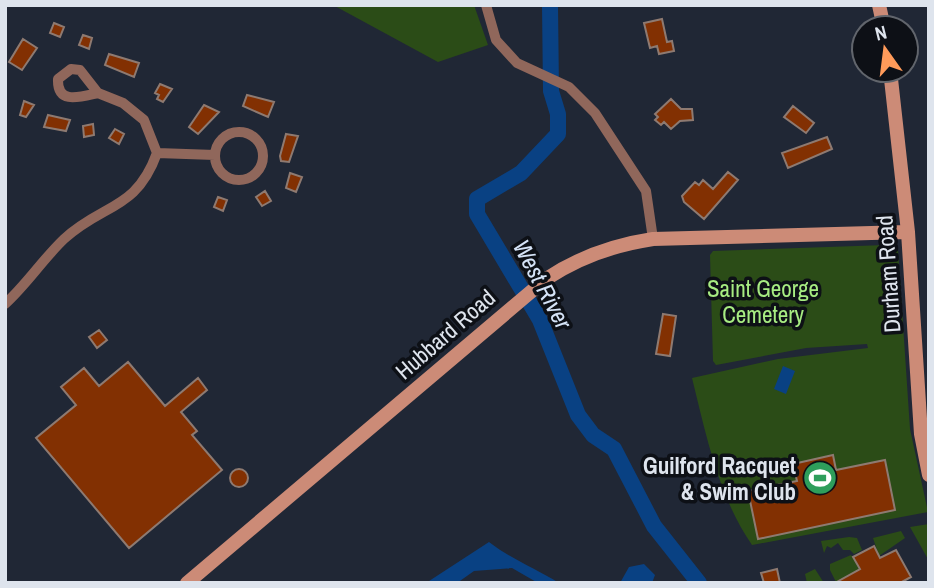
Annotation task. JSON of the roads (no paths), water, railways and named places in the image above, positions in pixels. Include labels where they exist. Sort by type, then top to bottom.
[{"type":"street","points":[[486,5],[496,40],[517,63],[578,94],[595,113],[639,177],[650,205],[653,239]]},
{"type":"street","name":"Durham Road","points":[[892,84],[908,232],[921,434],[929,475]]},
{"type":"street","points":[[5,304],[65,238],[80,226],[128,199],[149,175],[157,153],[144,120],[123,103],[98,93]]},
{"type":"street","points":[[241,132],[258,142],[263,160],[258,170],[242,180],[222,173],[215,155],[224,138],[241,132]]},
{"type":"street","points":[[157,153],[215,155]]},
{"type":"street","name":"Hubbard Road","points":[[187,583],[513,306],[564,267],[607,249],[653,239],[908,232]]},
{"type":"water","points":[[783,366],[795,371],[786,394],[774,389]]},
{"type":"water","points":[[489,542],[559,583],[538,583],[512,568],[474,571],[457,583],[426,583]]},
{"type":"water","points":[[644,564],[655,575],[652,583],[620,583],[629,567]]},
{"type":"waterway","name":"West River","points":[[550,5],[551,91],[558,114],[558,134],[521,173],[477,199],[477,214],[540,320],[578,415],[593,435],[614,449],[654,526],[699,583]]},
{"type":"place","name":"Guilford Racquet & Swim Club","points":[[820,478]]},
{"type":"park label","name":"Saint George Cemetery","points":[[763,301]]}]
